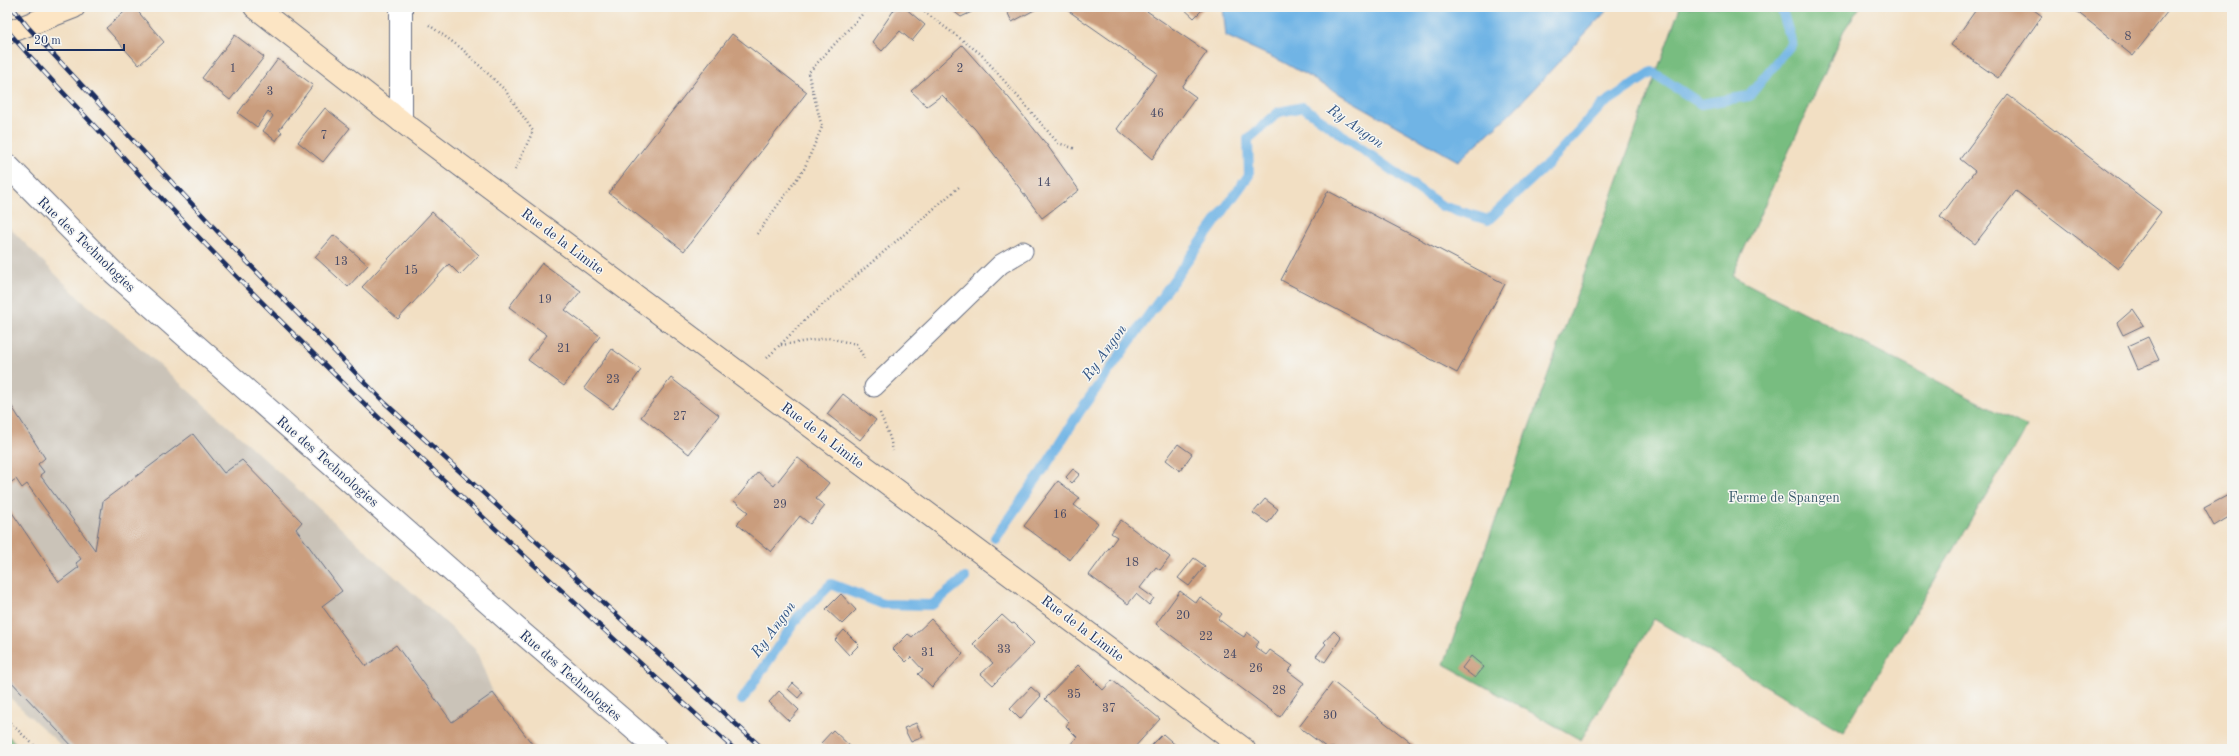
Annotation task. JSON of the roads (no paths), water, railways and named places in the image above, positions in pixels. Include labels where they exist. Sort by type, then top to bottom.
[{"type":"street","name":"Rue de la Limite","points":[[255,7],[401,121],[1244,749]]},
{"type":"street","points":[[401,7],[401,121]]},
{"type":"street","points":[[7,33],[60,9]]},
{"type":"street","name":"Rue des Technologies","points":[[7,165],[115,274],[521,632],[657,749]]},
{"type":"lane","points":[[874,387],[1001,264],[1023,251]]},
{"type":"water","points":[[1223,7],[1610,7],[1512,112],[1458,161],[1283,62],[1226,36]]},
{"type":"waterway","name":"Ry Angon","points":[[995,538],[1045,467],[1080,411],[1249,175],[1248,139],[1279,112],[1303,107],[1442,206],[1488,220],[1549,163],[1602,105],[1652,72],[1701,104],[1749,96],[1792,43],[1781,7]]},
{"type":"waterway","name":"Ry Angon","points":[[742,700],[798,617],[831,584],[883,604],[932,605],[965,578]]},
{"type":"railway","points":[[12,7],[27,26],[219,233],[385,403],[763,749]]},
{"type":"railway","points":[[7,30],[50,79],[198,236],[347,387],[500,533],[734,749]]},
{"type":"park label","name":"Ferme de Spangen","points":[[1784,497]]}]
